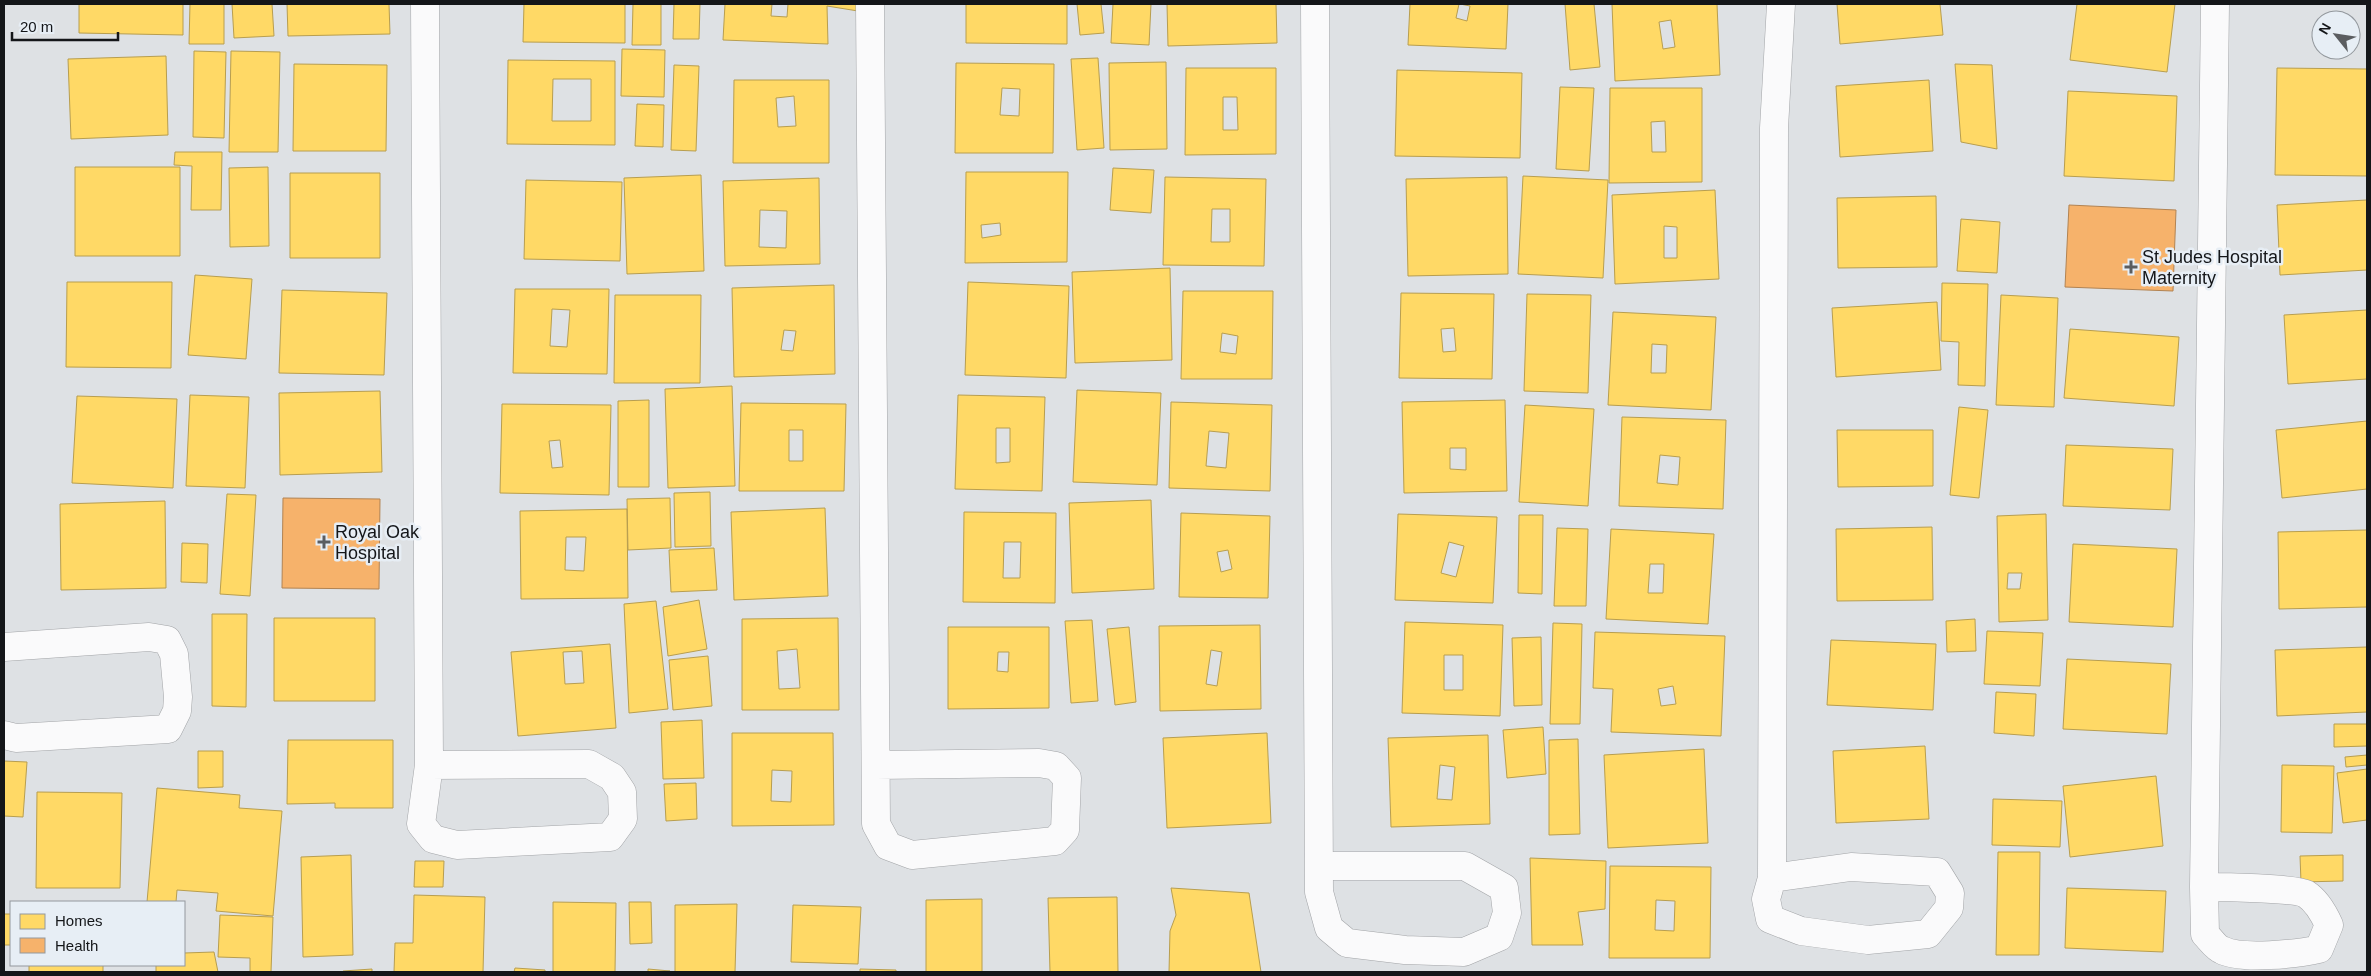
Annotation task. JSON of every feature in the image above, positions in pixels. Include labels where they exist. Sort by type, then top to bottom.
[{"type":"street","points":[[424,4],[429,765],[421,824],[432,838],[457,845],[610,837],[624,818],[622,792],[612,777],[589,764],[429,765]]},
{"type":"street","points":[[870,4],[876,824],[888,846],[912,856],[1055,841],[1065,830],[1067,778],[1056,766],[1039,763],[876,765]]},
{"type":"street","points":[[1315,4],[1319,892],[1329,928],[1347,943],[1405,950],[1464,952],[1499,937],[1507,913],[1504,888],[1465,866],[1319,866]]},
{"type":"street","points":[[1772,878],[1852,867],[1937,872],[1950,893],[1949,908],[1928,934],[1868,940],[1800,931],[1770,919],[1766,899],[1772,878],[1774,128],[1781,4]]},
{"type":"street","points":[[2204,887],[2215,4]]},
{"type":"street","points":[[4,647],[149,637],[167,640],[174,654],[178,697],[177,712],[168,730],[16,738],[4,735]]},
{"type":"building: Homes","points":[[79,4],[183,4],[183,35],[79,33]]},
{"type":"building: Homes","points":[[190,4],[224,4],[224,44],[189,44]]},
{"type":"building: Homes","points":[[232,4],[272,4],[274,36],[234,38]]},
{"type":"building: Homes","points":[[287,4],[389,4],[390,34],[288,36]]},
{"type":"building: Homes","points":[[524,4],[625,4],[625,43],[523,42]]},
{"type":"building: Homes","points":[[633,4],[661,4],[661,45],[632,45]]},
{"type":"building: Homes","points":[[674,4],[700,4],[699,39],[673,39]]},
{"type":"building: Homes","points":[[725,4],[772,4],[771,16],[787,17],[788,4],[858,4],[858,11],[827,6],[828,44],[723,40]]},
{"type":"building: Homes","points":[[966,4],[1067,4],[1067,44],[966,43]]},
{"type":"building: Homes","points":[[1077,4],[1101,4],[1104,33],[1080,35]]},
{"type":"building: Homes","points":[[1113,4],[1151,4],[1149,45],[1111,43]]},
{"type":"building: Homes","points":[[1167,4],[1276,4],[1277,43],[1168,46]]},
{"type":"building: Homes","points":[[1410,4],[1459,4],[1456,18],[1467,21],[1470,6],[1460,4],[1508,4],[1506,49],[1408,45]]},
{"type":"building: Homes","points":[[1565,4],[1594,4],[1600,67],[1570,70]]},
{"type":"building: Homes","points":[[1612,4],[1717,4],[1720,75],[1615,81]],"holes":[[[1671,20],[1675,47],[1663,49],[1659,22]]]},
{"type":"building: Homes","points":[[1837,4],[1940,4],[1943,35],[1840,44]]},
{"type":"building: Homes","points":[[2077,4],[2175,4],[2167,72],[2070,60]]},
{"type":"building: Homes","points":[[622,49],[665,50],[664,97],[621,96]]},
{"type":"building: Homes","points":[[194,51],[226,52],[224,138],[193,137]]},
{"type":"building: Homes","points":[[231,51],[280,52],[278,152],[229,152]]},
{"type":"building: Homes","points":[[166,56],[168,135],[71,139],[68,59]]},
{"type":"building: Homes","points":[[1098,58],[1104,148],[1077,150],[1071,59]]},
{"type":"building: Homes","points":[[508,60],[615,61],[615,145],[507,144]],"holes":[[[553,79],[591,79],[591,121],[552,121]]]},
{"type":"building: Homes","points":[[1166,62],[1167,149],[1110,150],[1109,63]]},
{"type":"building: Homes","points":[[956,63],[1054,64],[1053,153],[955,153]],"holes":[[[1002,88],[1020,89],[1019,116],[1000,115]]]},
{"type":"building: Homes","points":[[294,64],[387,65],[386,151],[293,151]]},
{"type":"building: Homes","points":[[1955,64],[1992,65],[1997,149],[1961,142]]},
{"type":"building: Homes","points":[[674,65],[699,66],[696,151],[671,150]]},
{"type":"building: Homes","points":[[1186,68],[1276,68],[1276,154],[1185,155]],"holes":[[[1223,97],[1237,97],[1238,130],[1223,130]]]},
{"type":"building: Homes","points":[[2277,68],[2367,69],[2367,176],[2275,175]]},
{"type":"building: Homes","points":[[1397,70],[1522,73],[1520,158],[1395,156]]},
{"type":"building: Homes","points":[[734,80],[829,80],[829,163],[733,163]],"holes":[[[794,96],[796,126],[778,127],[776,98]]]},
{"type":"building: Homes","points":[[1929,80],[1933,151],[1840,157],[1836,86]]},
{"type":"building: Homes","points":[[1560,87],[1594,88],[1589,171],[1556,169]]},
{"type":"building: Homes","points":[[1610,88],[1702,88],[1702,182],[1609,183]],"holes":[[[1665,121],[1666,152],[1652,152],[1651,122]]]},
{"type":"building: Homes","points":[[2068,91],[2177,96],[2174,181],[2064,176]]},
{"type":"building: Homes","points":[[637,104],[664,105],[663,147],[635,146]]},
{"type":"building: Homes","points":[[175,152],[222,152],[221,210],[191,210],[192,166],[174,165]]},
{"type":"building: Homes","points":[[75,167],[180,167],[180,256],[75,256]]},
{"type":"building: Homes","points":[[268,167],[269,246],[230,247],[229,168]]},
{"type":"building: Homes","points":[[1113,168],[1154,170],[1151,213],[1110,210]]},
{"type":"building: Homes","points":[[966,172],[1068,172],[1067,262],[965,263]],"holes":[[[1000,223],[1001,235],[982,238],[981,225]]]},
{"type":"building: Homes","points":[[290,173],[380,173],[380,258],[290,258]]},
{"type":"building: Homes","points":[[701,175],[704,271],[627,274],[624,178]]},
{"type":"building: Homes","points":[[1523,176],[1608,180],[1603,278],[1518,274]]},
{"type":"building: Homes","points":[[1165,177],[1266,179],[1264,266],[1163,265]],"holes":[[[1212,209],[1230,209],[1230,242],[1211,242]]]},
{"type":"building: Homes","points":[[1507,177],[1508,274],[1408,276],[1406,179]]},
{"type":"building: Homes","points":[[819,178],[820,264],[725,266],[723,181]],"holes":[[[760,210],[787,211],[786,248],[759,247]]]},
{"type":"building: Homes","points":[[526,180],[622,182],[620,261],[524,259]]},
{"type":"building: Homes","points":[[1715,190],[1719,279],[1615,284],[1612,195]],"holes":[[[1664,226],[1677,227],[1677,258],[1664,258]]]},
{"type":"building: Homes","points":[[1936,196],[1937,267],[1838,268],[1837,198]]},
{"type":"building: Homes","points":[[2367,200],[2367,270],[2280,275],[2277,205]]},
{"type":"building: Homes","points":[[1961,219],[2000,222],[1997,273],[1957,271]]},
{"type":"building: Homes","points":[[1170,268],[1172,360],[1075,363],[1072,272]]},
{"type":"building: Homes","points":[[195,275],[252,279],[246,359],[188,355]]},
{"type":"building: Homes","points":[[67,282],[172,282],[171,368],[66,367]]},
{"type":"building: Homes","points":[[968,282],[1069,286],[1066,378],[965,375]]},
{"type":"building: Homes","points":[[1942,283],[1988,284],[1985,386],[1958,385],[1959,342],[1941,341]]},
{"type":"building: Homes","points":[[834,285],[835,374],[734,377],[732,288]],"holes":[[[784,330],[796,331],[793,351],[781,350]]]},
{"type":"building: Homes","points":[[515,289],[609,289],[607,374],[513,373]],"holes":[[[552,309],[570,310],[567,347],[550,346]]]},
{"type":"building: Homes","points":[[282,290],[387,293],[384,375],[279,373]]},
{"type":"building: Homes","points":[[1183,291],[1273,291],[1272,379],[1181,379]],"holes":[[[1222,333],[1238,336],[1236,354],[1220,352]]]},
{"type":"building: Homes","points":[[1401,293],[1494,294],[1492,379],[1399,378]],"holes":[[[1454,328],[1456,351],[1443,352],[1441,329]]]},
{"type":"building: Homes","points":[[1527,294],[1591,295],[1588,393],[1524,391]]},
{"type":"building: Homes","points":[[615,295],[701,295],[700,383],[614,383]]},
{"type":"building: Homes","points":[[2001,295],[2058,298],[2054,407],[1996,405]]},
{"type":"building: Homes","points":[[1937,302],[1941,370],[1836,377],[1832,308]]},
{"type":"building: Homes","points":[[2367,310],[2367,379],[2288,384],[2284,315]]},
{"type":"building: Homes","points":[[1613,312],[1716,317],[1711,410],[1608,405]],"holes":[[[1652,344],[1667,345],[1666,373],[1651,373]]]},
{"type":"building: Homes","points":[[2070,329],[2179,337],[2174,406],[2064,398]]},
{"type":"building: Homes","points":[[732,386],[735,486],[668,488],[665,389]]},
{"type":"building: Homes","points":[[1077,390],[1161,393],[1157,485],[1073,482]]},
{"type":"building: Homes","points":[[380,391],[382,472],[280,475],[279,393]]},
{"type":"building: Homes","points":[[190,395],[249,397],[245,488],[186,486]]},
{"type":"building: Homes","points":[[958,395],[1045,397],[1042,491],[955,489]],"holes":[[[996,428],[1010,428],[1010,462],[996,463]]]},
{"type":"building: Homes","points":[[77,396],[177,399],[173,488],[72,483]]},
{"type":"building: Homes","points":[[649,400],[649,487],[618,487],[618,401]]},
{"type":"building: Homes","points":[[1505,400],[1507,491],[1404,493],[1402,402]],"holes":[[[1450,448],[1466,448],[1466,470],[1450,469]]]},
{"type":"building: Homes","points":[[1171,402],[1272,405],[1270,491],[1169,488]],"holes":[[[1209,431],[1229,433],[1226,468],[1206,466]]]},
{"type":"building: Homes","points":[[741,403],[846,404],[844,491],[739,491]],"holes":[[[789,430],[803,430],[803,461],[789,461]]]},
{"type":"building: Homes","points":[[502,404],[611,405],[609,495],[500,493]],"holes":[[[560,440],[563,467],[552,468],[549,441]]]},
{"type":"building: Homes","points":[[1525,405],[1594,409],[1588,506],[1519,502]]},
{"type":"building: Homes","points":[[1959,407],[1988,410],[1979,498],[1950,495]]},
{"type":"building: Homes","points":[[1622,417],[1726,420],[1723,509],[1619,506]],"holes":[[[1660,455],[1680,457],[1678,485],[1657,483]]]},
{"type":"building: Homes","points":[[2367,421],[2367,489],[2282,498],[2276,430]]},
{"type":"building: Homes","points":[[1837,430],[1933,430],[1933,486],[1838,487]]},
{"type":"building: Homes","points":[[2066,445],[2173,449],[2170,510],[2063,506]]},
{"type":"building: Homes","points":[[710,492],[711,546],[675,547],[674,493]]},
{"type":"building: Homes","points":[[227,494],[256,495],[250,596],[220,594]]},
{"type":"building: Homes","points":[[670,498],[671,548],[628,550],[627,499]]},
{"type":"building: Homes","points":[[1151,500],[1154,589],[1072,593],[1069,503]]},
{"type":"building: Homes","points":[[165,501],[166,588],[61,590],[60,504]]},
{"type":"building: Homes","points":[[825,508],[828,596],[734,600],[731,512]]},
{"type":"building: Homes","points":[[627,509],[628,598],[521,599],[520,511]],"holes":[[[566,537],[586,537],[584,571],[565,570]]]},
{"type":"building: Homes","points":[[964,512],[1056,513],[1055,603],[963,602]],"holes":[[[1004,542],[1021,542],[1020,578],[1003,578]]]},
{"type":"building: Homes","points":[[1181,513],[1270,516],[1268,598],[1179,597]],"holes":[[[1228,550],[1232,569],[1221,572],[1217,552]]]},
{"type":"building: Homes","points":[[1398,514],[1497,517],[1493,603],[1395,600]],"holes":[[[1449,542],[1464,546],[1456,577],[1441,573]]]},
{"type":"building: Homes","points":[[2046,514],[2048,620],[1999,622],[1997,516]],"holes":[[[2008,573],[2022,573],[2020,589],[2007,589]]]},
{"type":"building: Homes","points":[[1519,515],[1543,515],[1542,594],[1518,593]]},
{"type":"building: Homes","points":[[1932,527],[1933,600],[1837,601],[1836,529]]},
{"type":"building: Homes","points":[[1557,528],[1588,529],[1586,606],[1554,606]]},
{"type":"building: Homes","points":[[1611,529],[1714,534],[1708,624],[1606,619]],"holes":[[[1650,564],[1664,564],[1663,593],[1648,593]]]},
{"type":"building: Homes","points":[[2367,530],[2367,607],[2279,609],[2278,532]]},
{"type":"building: Homes","points":[[182,543],[208,544],[207,583],[181,582]]},
{"type":"building: Homes","points":[[2073,544],[2177,549],[2173,627],[2069,622]]},
{"type":"building: Homes","points":[[714,548],[717,590],[671,592],[669,550]]},
{"type":"building: Homes","points":[[699,600],[707,649],[668,656],[663,607]]},
{"type":"building: Homes","points":[[656,601],[668,709],[629,713],[624,604]]},
{"type":"building: Homes","points":[[212,614],[247,614],[246,707],[212,706]]},
{"type":"building: Homes","points":[[274,618],[375,618],[375,701],[274,701]]},
{"type":"building: Homes","points":[[838,618],[839,710],[742,710],[742,619]],"holes":[[[797,649],[800,688],[779,689],[777,651]]]},
{"type":"building: Homes","points":[[1975,619],[1976,651],[1947,652],[1946,621]]},
{"type":"building: Homes","points":[[1092,620],[1098,701],[1071,703],[1065,621]]},
{"type":"building: Homes","points":[[1405,622],[1503,625],[1500,716],[1402,713]],"holes":[[[1444,655],[1463,655],[1463,690],[1444,690]]]},
{"type":"building: Homes","points":[[1553,623],[1582,624],[1580,724],[1550,724]]},
{"type":"building: Homes","points":[[1260,625],[1261,709],[1160,711],[1159,626]],"holes":[[[1211,650],[1222,652],[1217,686],[1206,684]]]},
{"type":"building: Homes","points":[[948,627],[1049,627],[1049,708],[948,709]],"holes":[[[998,652],[1009,652],[1008,672],[997,671]]]},
{"type":"building: Homes","points":[[1129,627],[1136,702],[1115,705],[1107,629]]},
{"type":"building: Homes","points":[[1987,631],[2043,633],[2040,686],[1984,684]]},
{"type":"building: Homes","points":[[1595,632],[1725,636],[1721,736],[1611,732],[1613,689],[1593,688]],"holes":[[[1673,686],[1676,704],[1661,706],[1658,689]]]},
{"type":"building: Homes","points":[[1541,637],[1542,705],[1514,706],[1512,638]]},
{"type":"building: Homes","points":[[1831,640],[1936,644],[1933,710],[1827,705]]},
{"type":"building: Homes","points":[[610,644],[616,728],[518,736],[511,652]],"holes":[[[582,651],[584,683],[565,684],[563,652]]]},
{"type":"building: Homes","points":[[2367,647],[2367,712],[2277,716],[2275,650]]},
{"type":"building: Homes","points":[[708,656],[712,706],[673,710],[669,660]]},
{"type":"building: Homes","points":[[2067,659],[2171,664],[2167,734],[2063,729]]},
{"type":"building: Homes","points":[[1996,692],[2036,694],[2034,736],[1994,733]]},
{"type":"building: Homes","points":[[702,720],[704,778],[663,779],[661,722]]},
{"type":"building: Homes","points":[[2334,724],[2367,724],[2367,746],[2334,747]]},
{"type":"building: Homes","points":[[1543,727],[1546,774],[1507,778],[1503,730]]},
{"type":"building: Homes","points":[[732,733],[833,733],[834,825],[732,826]],"holes":[[[772,770],[792,771],[791,802],[771,801]]]},
{"type":"building: Homes","points":[[1267,733],[1271,823],[1167,828],[1163,738]]},
{"type":"building: Homes","points":[[1488,735],[1490,824],[1391,827],[1388,738]],"holes":[[[1440,765],[1455,767],[1452,800],[1437,799]]]},
{"type":"building: Homes","points":[[1578,739],[1580,834],[1549,835],[1549,740]]},
{"type":"building: Homes","points":[[288,740],[393,740],[393,808],[335,808],[335,803],[287,804]]},
{"type":"building: Homes","points":[[1925,746],[1929,819],[1836,823],[1833,751]]},
{"type":"building: Homes","points":[[1704,749],[1708,843],[1608,848],[1604,755]]},
{"type":"building: Homes","points":[[198,751],[223,751],[223,787],[198,788]]},
{"type":"building: Homes","points":[[2367,755],[2367,765],[2346,767],[2345,757]]},
{"type":"building: Homes","points":[[4,761],[27,762],[23,817],[4,816]]},
{"type":"building: Homes","points":[[2282,765],[2334,766],[2332,833],[2281,832]]},
{"type":"building: Homes","points":[[2367,769],[2367,820],[2343,823],[2337,773]]},
{"type":"building: Homes","points":[[2156,776],[2163,846],[2070,857],[2063,786]]},
{"type":"building: Homes","points":[[696,783],[697,819],[666,821],[664,784]]},
{"type":"building: Homes","points":[[157,788],[240,795],[239,808],[282,811],[273,916],[216,911],[218,893],[177,890],[176,901],[147,901]]},
{"type":"building: Homes","points":[[37,792],[122,793],[120,888],[36,888]]},
{"type":"building: Homes","points":[[1993,799],[2062,801],[2060,847],[1992,845]]},
{"type":"building: Homes","points":[[1998,852],[2040,852],[2039,955],[1996,955]]},
{"type":"building: Homes","points":[[351,855],[353,955],[303,957],[301,857]]},
{"type":"building: Homes","points":[[2343,855],[2343,881],[2301,882],[2300,856]]},
{"type":"building: Homes","points":[[1530,858],[1606,861],[1605,909],[1578,912],[1583,945],[1532,945]]},
{"type":"building: Homes","points":[[415,861],[444,861],[443,887],[414,887]]},
{"type":"building: Homes","points":[[1610,866],[1711,867],[1710,958],[1609,958]],"holes":[[[1656,900],[1675,901],[1674,931],[1655,930]]]},
{"type":"building: Homes","points":[[1171,888],[1249,893],[1261,972],[1169,972],[1170,931],[1176,915]]},
{"type":"building: Homes","points":[[2067,888],[2166,891],[2163,952],[2065,948]]},
{"type":"building: Homes","points":[[414,895],[485,897],[483,972],[394,972],[395,943],[413,943]]},
{"type":"building: Homes","points":[[1117,897],[1118,972],[1050,972],[1048,898]]},
{"type":"building: Homes","points":[[982,899],[982,972],[926,972],[926,900]]},
{"type":"building: Homes","points":[[553,902],[616,903],[615,972],[553,972]]},
{"type":"building: Homes","points":[[629,902],[651,902],[652,943],[630,944]]},
{"type":"building: Homes","points":[[737,904],[735,972],[675,972],[675,905]]},
{"type":"building: Homes","points":[[793,905],[861,907],[858,964],[791,962]]},
{"type":"building: Homes","points":[[4,914],[10,914],[10,945],[4,945]]},
{"type":"building: Homes","points":[[220,915],[273,917],[271,972],[250,972],[250,958],[218,957]]},
{"type":"building: Homes","points":[[214,952],[218,972],[156,972],[156,966],[185,966],[185,953]]},
{"type":"building: Homes","points":[[29,966],[103,966],[103,972],[29,972]]},
{"type":"building: Homes","points":[[515,968],[545,970],[545,972],[514,972]]},
{"type":"building: Homes","points":[[372,969],[372,972],[343,972],[343,971]]},
{"type":"building: Homes","points":[[648,969],[670,971],[648,972]]},
{"type":"building: Homes","points":[[860,969],[896,970],[896,972],[860,972]]},
{"type":"building: Health","points":[[2069,205],[2176,210],[2173,291],[2065,287]]},
{"type":"building: Health","points":[[283,498],[380,499],[379,589],[282,588]]},
{"type":"place","name":"St Judes Hospital Maternity","points":[[2131,267]]},
{"type":"place","name":"Royal Oak Hospital","points":[[324,542]]}]
